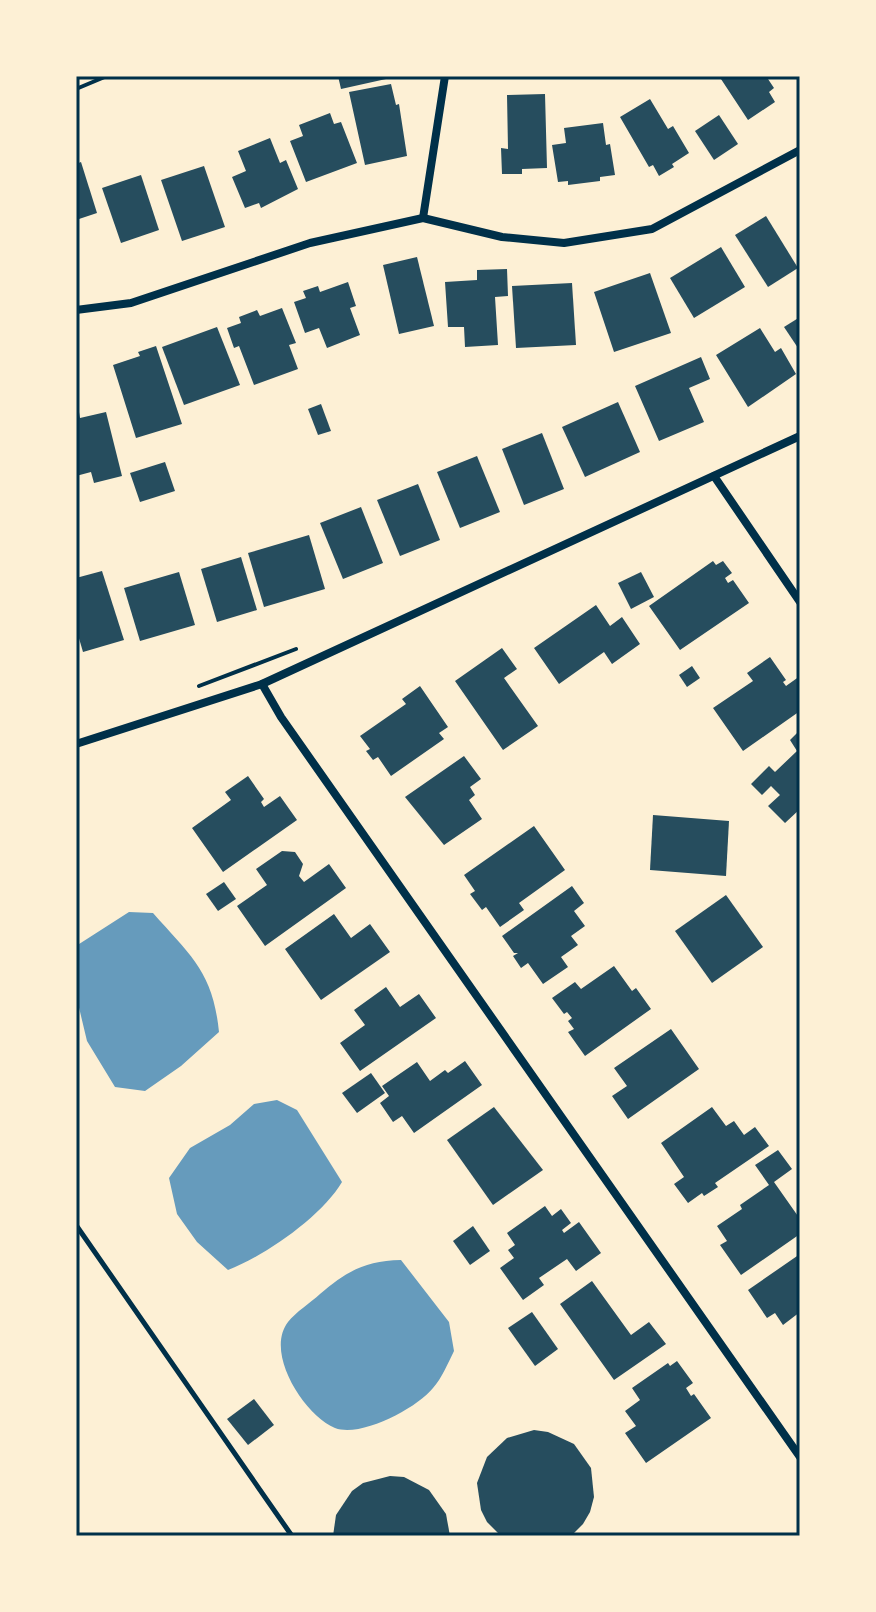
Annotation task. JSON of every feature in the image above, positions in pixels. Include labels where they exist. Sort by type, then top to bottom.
[{"type":"street","points":[[423,218],[445,76]]},
{"type":"street","points":[[76,310],[131,303],[310,243],[423,218],[502,237],[564,243],[652,229],[800,150]]},
{"type":"street","points":[[76,744],[262,684],[800,436]]},
{"type":"street","points":[[714,476],[800,602]]},
{"type":"street","points":[[262,684],[281,717],[800,1457]]},
{"type":"lane","points":[[76,1225],[292,1536]]},
{"type":"path","points":[[76,89],[107,76]]},
{"type":"water","points":[[129,912],[153,913],[198,966],[212,994],[219,1032],[181,1066],[145,1091],[115,1087],[87,1041],[76,995],[76,946]]},
{"type":"water","points":[[277,1100],[297,1110],[342,1182],[321,1208],[291,1234],[228,1270],[197,1242],[177,1214],[169,1178],[190,1148],[230,1125],[254,1104]]},
{"type":"water","points":[[401,1260],[449,1322],[454,1351],[436,1384],[415,1404],[373,1425],[359,1429],[335,1428],[312,1411],[291,1382],[284,1366],[282,1335],[295,1315],[348,1273],[377,1262]]},
{"type":"building","points":[[338,76],[386,76],[386,79],[341,89]]},
{"type":"building","points":[[719,76],[766,76],[774,88],[769,92],[775,102],[748,120]]},
{"type":"building","points":[[391,84],[396,105],[399,104],[407,156],[365,165],[349,92]]},
{"type":"building","points":[[545,94],[547,168],[522,169],[522,174],[502,174],[501,148],[508,149],[507,95]]},
{"type":"building","points":[[650,99],[668,129],[673,126],[689,153],[659,176],[653,165],[649,167],[620,117]]},
{"type":"building","points":[[330,113],[334,124],[341,122],[357,163],[306,182],[290,141],[303,136],[299,125]]},
{"type":"building","points":[[719,115],[738,144],[714,160],[695,131]]},
{"type":"building","points":[[603,123],[615,175],[600,177],[600,181],[568,185],[568,181],[558,182],[552,145],[566,143],[564,128]]},
{"type":"building","points":[[270,138],[280,163],[286,160],[298,189],[261,208],[259,203],[245,208],[232,177],[246,171],[238,151]]},
{"type":"building","points":[[81,162],[97,213],[76,220],[76,164]]},
{"type":"building","points":[[204,166],[225,227],[182,241],[161,180]]},
{"type":"building","points":[[141,175],[159,230],[121,243],[102,188]]},
{"type":"building","points":[[766,216],[798,268],[768,287],[735,235]]},
{"type":"building","points":[[721,247],[745,287],[694,318],[670,278]]},
{"type":"building","points":[[417,257],[434,326],[399,334],[383,265]]},
{"type":"building","points":[[507,269],[508,296],[495,297],[498,345],[465,347],[464,327],[448,327],[445,282],[477,280],[477,270]]},
{"type":"building","points":[[650,273],[671,333],[614,352],[594,292]]},
{"type":"building","points":[[348,282],[356,306],[350,308],[360,335],[327,348],[319,328],[305,333],[294,302],[306,298],[303,291],[318,286],[320,292]]},
{"type":"building","points":[[572,283],[576,345],[516,348],[512,286]]},
{"type":"building","points":[[282,308],[296,343],[289,345],[298,369],[254,385],[239,346],[234,348],[227,328],[241,323],[239,317],[257,310],[260,316]]},
{"type":"building","points":[[800,317],[800,351],[784,327]]},
{"type":"building","points":[[217,327],[240,385],[184,405],[162,347]]},
{"type":"building","points":[[760,328],[775,352],[781,348],[796,374],[748,407],[716,355]]},
{"type":"building","points":[[156,346],[182,424],[136,438],[113,365],[140,356],[138,352]]},
{"type":"building","points":[[701,357],[710,379],[689,388],[704,422],[659,441],[635,386]]},
{"type":"building","points":[[618,402],[640,452],[585,477],[562,427]]},
{"type":"building","points":[[321,404],[331,431],[318,435],[308,409]]},
{"type":"building","points":[[79,412],[80,418],[106,412],[122,476],[94,483],[91,472],[76,476],[76,413]]},
{"type":"building","points":[[542,433],[564,489],[524,505],[502,449]]},
{"type":"building","points":[[477,456],[500,512],[460,528],[437,472]]},
{"type":"building","points":[[165,462],[175,491],[140,502],[130,473]]},
{"type":"building","points":[[418,484],[440,540],[400,556],[377,500]]},
{"type":"building","points":[[361,507],[383,563],[343,579],[320,523]]},
{"type":"building","points":[[309,535],[325,589],[264,607],[248,553]]},
{"type":"building","points":[[241,557],[257,610],[217,622],[201,569]]},
{"type":"building","points":[[713,561],[716,565],[723,561],[732,573],[725,578],[728,583],[733,580],[749,603],[680,650],[649,606]]},
{"type":"building","points":[[102,571],[124,640],[83,652],[76,628],[76,578]]},
{"type":"building","points":[[179,572],[195,625],[140,641],[124,588]]},
{"type":"building","points":[[641,572],[654,597],[631,609],[618,583]]},
{"type":"building","points":[[596,605],[610,626],[622,617],[640,644],[612,664],[604,652],[559,684],[534,648]]},
{"type":"building","points":[[502,648],[517,669],[504,678],[538,726],[503,750],[455,681]]},
{"type":"building","points":[[770,657],[786,680],[783,682],[786,686],[800,676],[800,711],[743,751],[713,708],[753,681],[747,673]]},
{"type":"building","points":[[692,666],[700,678],[687,687],[679,675]]},
{"type":"building","points":[[420,686],[448,727],[439,733],[444,739],[391,776],[378,757],[373,760],[366,751],[370,749],[360,736],[406,704],[402,699]]},
{"type":"building","points":[[800,730],[800,809],[785,823],[768,806],[780,795],[771,786],[762,795],[751,784],[769,766],[775,772],[797,751],[790,740]]},
{"type":"building","points":[[464,756],[481,779],[470,787],[475,795],[469,800],[482,819],[444,845],[405,797]]},
{"type":"building","points":[[248,776],[264,799],[261,802],[264,807],[280,796],[297,820],[223,872],[192,828],[231,800],[225,792]]},
{"type":"building","points":[[653,815],[729,821],[726,876],[650,870]]},
{"type":"building","points":[[534,826],[565,870],[519,903],[524,910],[500,927],[486,907],[482,910],[470,894],[475,891],[464,875]]},
{"type":"building","points":[[282,851],[295,852],[303,864],[299,876],[304,882],[329,864],[346,888],[265,946],[237,906],[267,885],[256,869]]},
{"type":"building","points":[[224,882],[236,899],[218,911],[206,894]]},
{"type":"building","points":[[572,886],[584,903],[574,911],[585,926],[571,936],[578,945],[561,957],[568,967],[543,984],[528,963],[521,968],[513,956],[518,953],[514,953],[502,936]]},
{"type":"building","points":[[726,895],[763,947],[712,983],[675,931]]},
{"type":"building","points":[[334,914],[351,938],[370,924],[390,952],[321,1000],[285,949]]},
{"type":"building","points":[[614,966],[632,991],[636,988],[651,1009],[585,1056],[568,1032],[574,1029],[568,1021],[572,1018],[567,1012],[564,1014],[552,998],[575,982],[581,989]]},
{"type":"building","points":[[386,987],[400,1007],[419,994],[436,1018],[360,1071],[340,1043],[365,1025],[354,1010]]},
{"type":"building","points":[[671,1029],[699,1069],[628,1119],[612,1096],[627,1086],[614,1068]]},
{"type":"building","points":[[465,1061],[482,1085],[414,1133],[402,1116],[393,1122],[380,1103],[389,1096],[382,1086],[417,1062],[430,1081]]},
{"type":"building","points":[[371,1073],[385,1093],[357,1113],[342,1093]]},
{"type":"building","points":[[494,1107],[543,1170],[493,1205],[447,1140]]},
{"type":"building","points":[[712,1107],[726,1126],[734,1121],[744,1135],[755,1127],[769,1146],[715,1183],[718,1187],[688,1203],[674,1184],[684,1177],[661,1143]]},
{"type":"building","points":[[778,1150],[792,1169],[774,1182],[800,1219],[800,1234],[741,1275],[720,1245],[727,1241],[717,1226],[769,1185],[755,1165]]},
{"type":"building","points":[[545,1206],[552,1216],[561,1209],[571,1223],[562,1230],[564,1233],[579,1222],[601,1253],[576,1271],[567,1259],[539,1278],[544,1285],[523,1300],[500,1268],[514,1258],[508,1250],[515,1245],[507,1233]]},
{"type":"building","points":[[473,1226],[490,1251],[470,1265],[453,1241]]},
{"type":"building","points":[[800,1254],[800,1312],[783,1325],[775,1313],[767,1318],[748,1290]]},
{"type":"building","points":[[592,1281],[631,1335],[649,1322],[666,1344],[614,1380],[560,1304]]},
{"type":"building","points":[[532,1312],[558,1349],[535,1366],[508,1328]]},
{"type":"building","points":[[677,1361],[693,1383],[686,1388],[711,1418],[646,1463],[625,1433],[636,1426],[625,1411],[640,1400],[632,1388],[668,1363],[670,1366]]},
{"type":"building","points":[[254,1399],[274,1425],[248,1445],[227,1419]]},
{"type":"building","points":[[534,1430],[548,1432],[574,1444],[591,1468],[594,1497],[590,1512],[571,1536],[501,1536],[487,1522],[481,1510],[477,1483],[487,1457],[507,1438]]},
{"type":"building","points":[[390,1476],[404,1477],[429,1490],[446,1514],[450,1536],[333,1536],[336,1515],[352,1491],[363,1483]]}]
